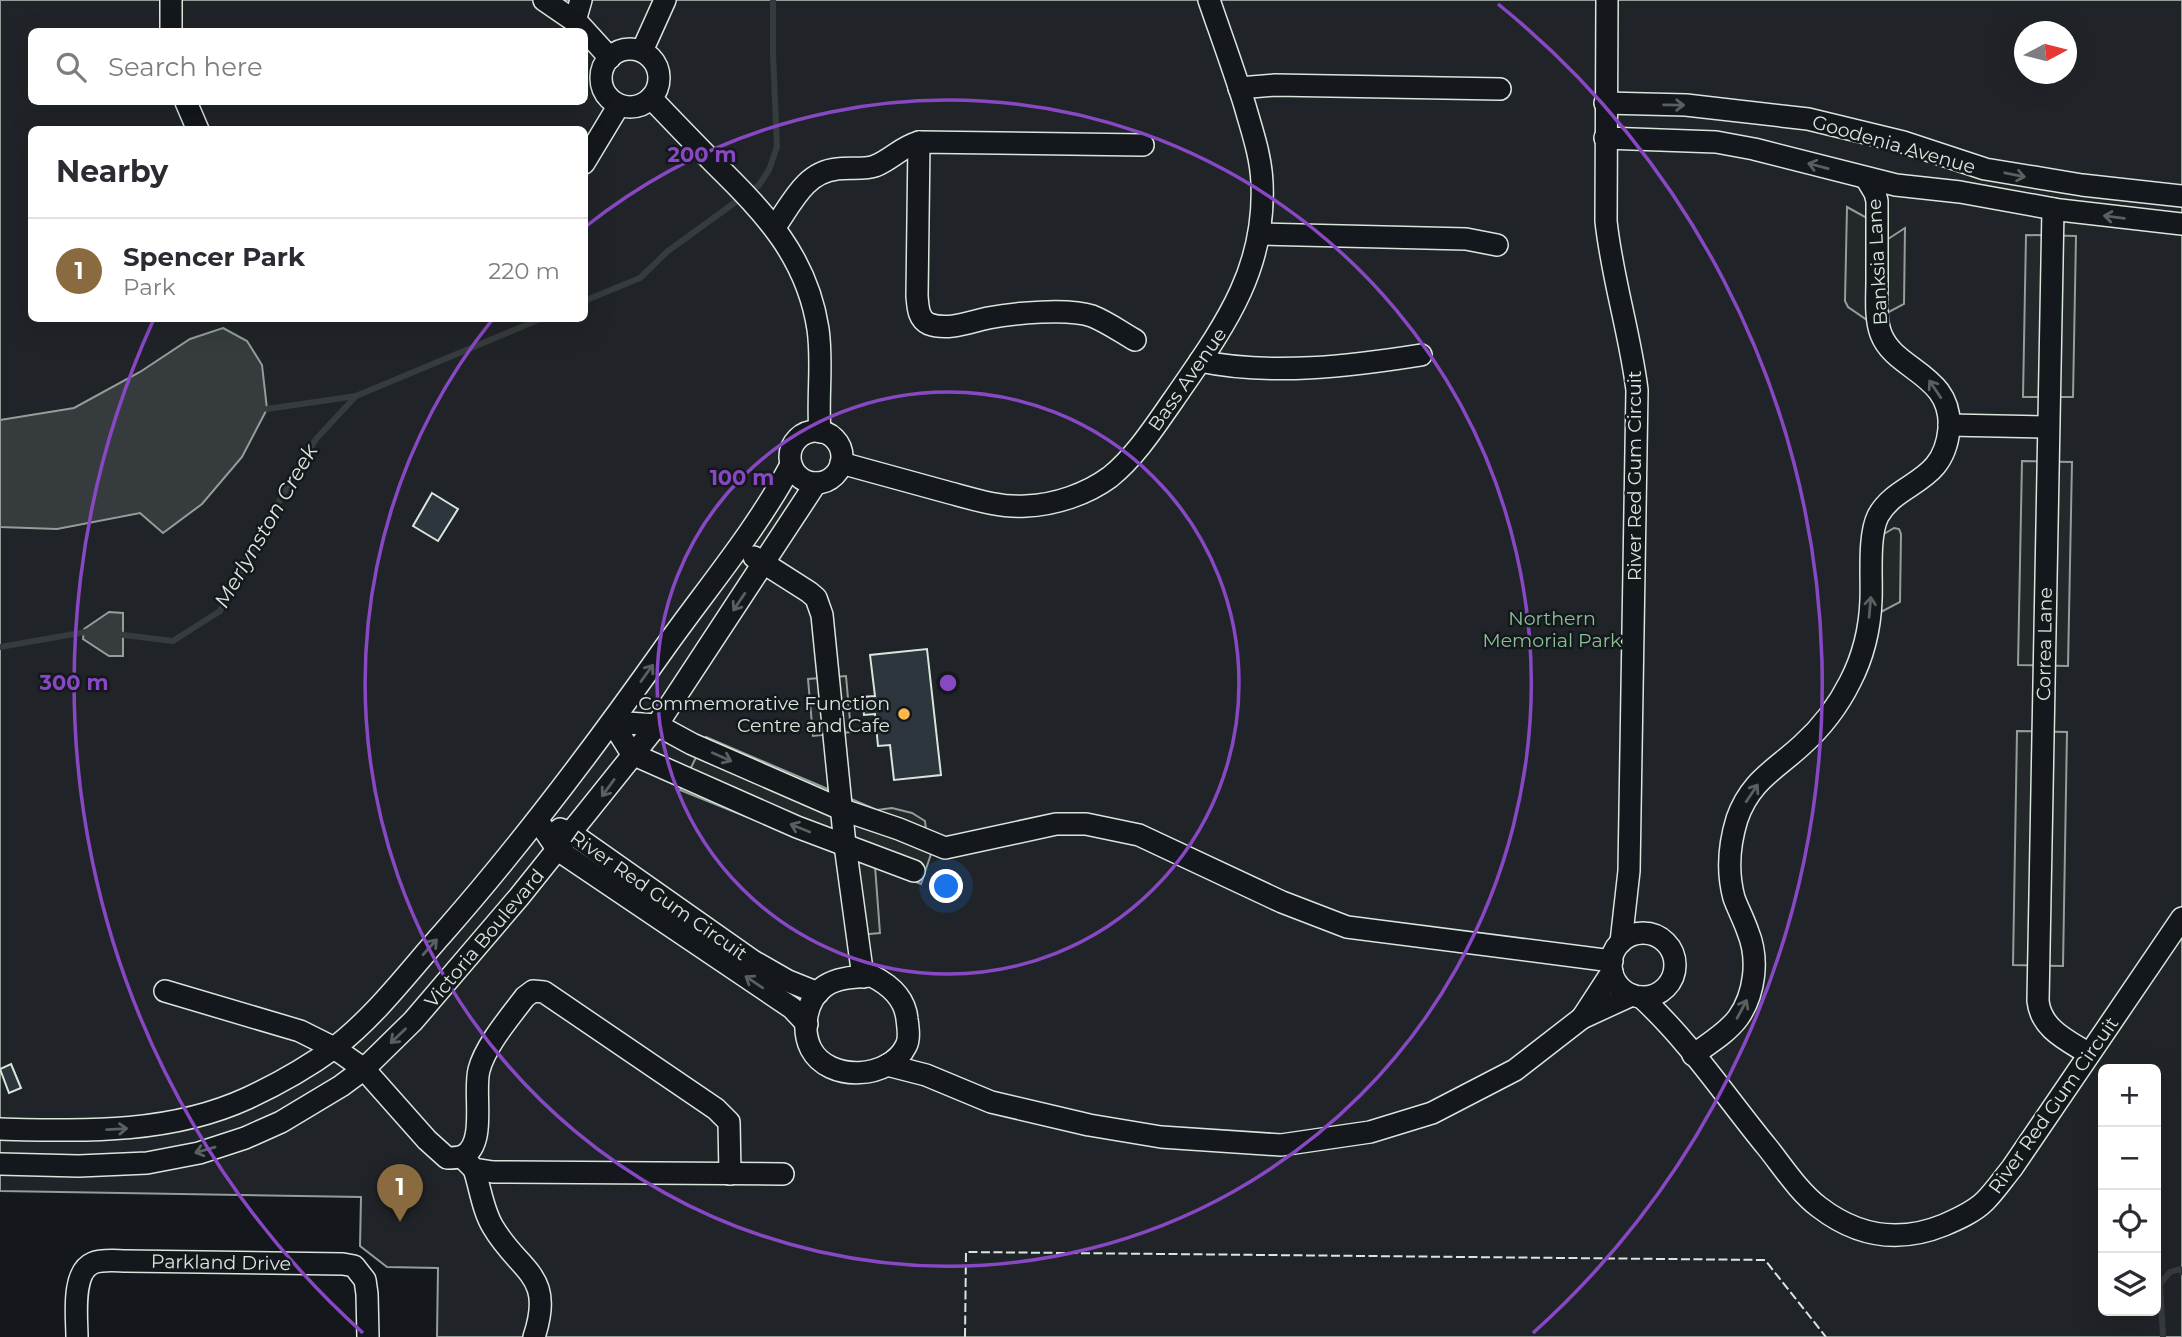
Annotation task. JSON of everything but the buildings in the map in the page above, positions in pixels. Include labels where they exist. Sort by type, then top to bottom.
[{"type":"lane","points":[[171,28],[172,0]]},
{"type":"lane","points":[[544,0],[582,28]]},
{"type":"lane","points":[[575,21],[581,0]]},
{"type":"lane","points":[[642,51],[665,0]]},
{"type":"lane","name":"Bass Avenue","points":[[841,463],[979,500],[1026,506],[1052,503],[1095,487],[1111,476],[1133,454],[1227,321],[1244,288],[1259,234],[1262,181],[1257,143],[1209,0]]},
{"type":"lane","name":"River Red Gum Circuit","points":[[1607,0],[1605,209],[1609,254],[1629,339],[1637,390],[1629,871],[1621,942]]},
{"type":"lane","points":[[588,35],[610,58]]},
{"type":"lane","points":[[624,50],[642,51],[649,57],[659,72],[659,82],[651,98],[636,106],[620,105],[612,100],[602,84],[602,75],[610,58],[624,50]]},
{"type":"lane","points":[[1239,88],[1279,85],[1500,89]]},
{"type":"lane","points":[[651,98],[770,221],[801,272],[812,302],[821,358],[820,432]]},
{"type":"lane","name":"Goodenia Avenue","points":[[1605,103],[1686,105],[1796,117],[1903,142],[1985,169],[2082,185],[2182,196]]},
{"type":"lane","points":[[187,105],[196,126]]},
{"type":"lane","points":[[588,157],[620,105]]},
{"type":"lane","name":"Goodenia Avenue","points":[[1605,138],[1716,142],[1866,178],[2053,209],[2182,224]]},
{"type":"lane","points":[[770,221],[812,177],[836,169],[874,166],[907,145],[919,142],[1143,145]]},
{"type":"lane","points":[[919,142],[917,296],[922,319],[928,323],[947,326],[1010,315],[1082,314],[1106,323],[1135,340]]},
{"type":"lane","name":"Banksia Lane","points":[[1866,178],[1877,201],[1877,300],[1881,334],[1895,354],[1932,381],[1947,411],[1949,425]]},
{"type":"lane","name":"Correa Lane","points":[[2053,209],[2038,1001],[2039,1010],[2048,1026],[2089,1054]]},
{"type":"lane","points":[[1259,234],[1465,239],[1497,245]]},
{"type":"lane","points":[[1200,361],[1246,368],[1285,368],[1421,355]]},
{"type":"lane","points":[[1693,1055],[1737,1020],[1751,991],[1754,975],[1752,944],[1734,898],[1729,867],[1732,836],[1738,817],[1756,785],[1814,734],[1828,717],[1858,665],[1868,626],[1877,518],[1892,500],[1924,478],[1934,467],[1942,453],[1949,425],[2048,427]]},
{"type":"lane","points":[[820,432],[828,435],[839,447],[841,463],[832,477],[816,483],[801,478],[791,465],[792,448],[796,440],[803,435],[820,432]]},
{"type":"lane","name":"Victoria Boulevard","points":[[0,1129],[80,1131],[173,1123],[207,1114],[248,1098],[296,1073],[334,1048],[380,1004],[538,821],[612,722],[781,484],[791,465]]},
{"type":"lane","name":"Victoria Boulevard","points":[[0,1164],[79,1166],[147,1163],[199,1153],[245,1138],[281,1122],[364,1069],[413,1021],[564,842],[657,725],[816,483]]},
{"type":"lane","points":[[737,546],[809,592],[816,598],[822,614],[845,845],[863,977]]},
{"type":"lane","points":[[612,722],[657,725],[692,744],[843,810],[945,848],[1056,824],[1086,824],[1139,835],[1282,902],[1347,927],[1612,966]]},
{"type":"lane","points":[[612,722],[632,754],[797,827],[914,871]]},
{"type":"lane","name":"River Red Gum Circuit","points":[[538,821],[792,1008],[807,1024]]},
{"type":"lane","points":[[887,861],[899,829]]},
{"type":"lane","name":"River Red Gum Circuit","points":[[564,842],[753,961],[788,981],[818,993]]},
{"type":"lane","name":"River Red Gum Circuit","points":[[1629,871],[1637,907],[1648,933]]},
{"type":"lane","name":"River Red Gum Circuit","points":[[1636,996],[1679,1035],[1796,1183],[1819,1207],[1847,1224],[1873,1233],[1896,1237],[1924,1233],[1958,1219],[1984,1202],[2012,1168],[2182,918]]},
{"type":"lane","points":[[887,1065],[926,1075],[990,1102],[1089,1125],[1161,1137],[1281,1145],[1370,1132],[1432,1113],[1515,1070],[1582,1018],[1636,996],[1651,996],[1667,986],[1675,968],[1671,949],[1657,936],[1648,933],[1629,936],[1621,942],[1615,951],[1612,966],[1582,1018]]},
{"type":"lane","points":[[1612,966],[1616,982],[1636,996]]},
{"type":"lane","points":[[907,1044],[896,1059],[887,1065],[869,1071],[850,1072],[835,1069],[821,1062],[811,1049],[807,1015],[813,999],[824,986],[839,980],[872,976],[887,984],[899,996],[906,1012],[907,1044],[926,1075]]},
{"type":"lane","name":"River Red Gum Circuit","points":[[1667,986],[1679,1035]]},
{"type":"lane","points":[[165,991],[300,1031],[334,1048],[364,1069],[427,1140],[447,1158],[493,1172],[783,1174]]},
{"type":"lane","points":[[534,1337],[541,1316],[539,1286],[492,1226],[468,1163],[477,1133],[479,1070],[487,1051],[525,997],[533,991],[544,992],[716,1109],[729,1122],[730,1174]]},
{"type":"lane","points":[[79,1166],[80,1131]]},
{"type":"lane","name":"Parkland Drive","points":[[77,1337],[76,1293],[81,1276],[88,1266],[96,1262],[127,1261],[354,1266],[365,1280],[368,1337]]},
{"type":"green space","name":"Northern Memorial Park","points":[[0,0],[2182,0],[2182,1337],[437,1337],[438,1268],[387,1267],[360,1246],[361,1197],[0,1191]]},
{"type":"shaded area","points":[[1847,207],[1867,218],[1885,241],[1905,228],[1904,304],[1870,322],[1848,307],[1845,301]]},
{"type":"shaded area","points":[[2026,235],[2076,236],[2073,397],[2023,397]]},
{"type":"shaded area","points":[[223,328],[247,341],[262,365],[267,409],[242,457],[202,504],[163,533],[140,513],[57,529],[0,527],[0,420],[74,408],[140,372],[190,339]]},
{"type":"shaded area","points":[[2022,461],[2072,462],[2068,666],[2018,665]]},
{"type":"shaded area","points":[[1894,528],[1899,529],[1901,534],[1900,602],[1864,621],[1867,544]]},
{"type":"shaded area","points":[[109,612],[123,613],[123,656],[109,656],[83,639],[84,629]]},
{"type":"shaded area","points":[[846,676],[851,732],[813,736],[808,679]]},
{"type":"shaded area","points":[[2017,731],[2067,732],[2063,966],[2013,965]]},
{"type":"shaded area","points":[[706,737],[877,810],[892,808],[912,813],[925,821],[926,830],[937,836],[921,884],[875,866],[880,933],[847,936],[838,854],[680,790]]},
{"type":"waterway","name":"Merlynston Creek","points":[[588,299],[640,278],[668,251],[759,185],[769,170],[777,147],[773,0]]},
{"type":"waterway","name":"Merlynston Creek","points":[[267,409],[356,396],[533,322]]},
{"type":"waterway","name":"Merlynston Creek","points":[[116,634],[173,641],[220,611],[261,532],[316,439],[356,396]]},
{"type":"waterway","name":"Merlynston Creek","points":[[0,647],[91,631]]},
{"type":"waterway","points":[[2163,1337],[2160,1284],[2170,1272],[2180,1269],[2182,1272]]},
{"type":"fence","points":[[965,1337],[966,1252],[1765,1260],[1826,1337]]},
{"type":"place","name":"Commemorative Function Centre and Cafe","points":[[904,714]]},
{"type":"place","name":"Spencer Park","points":[[400,1222]]}]
